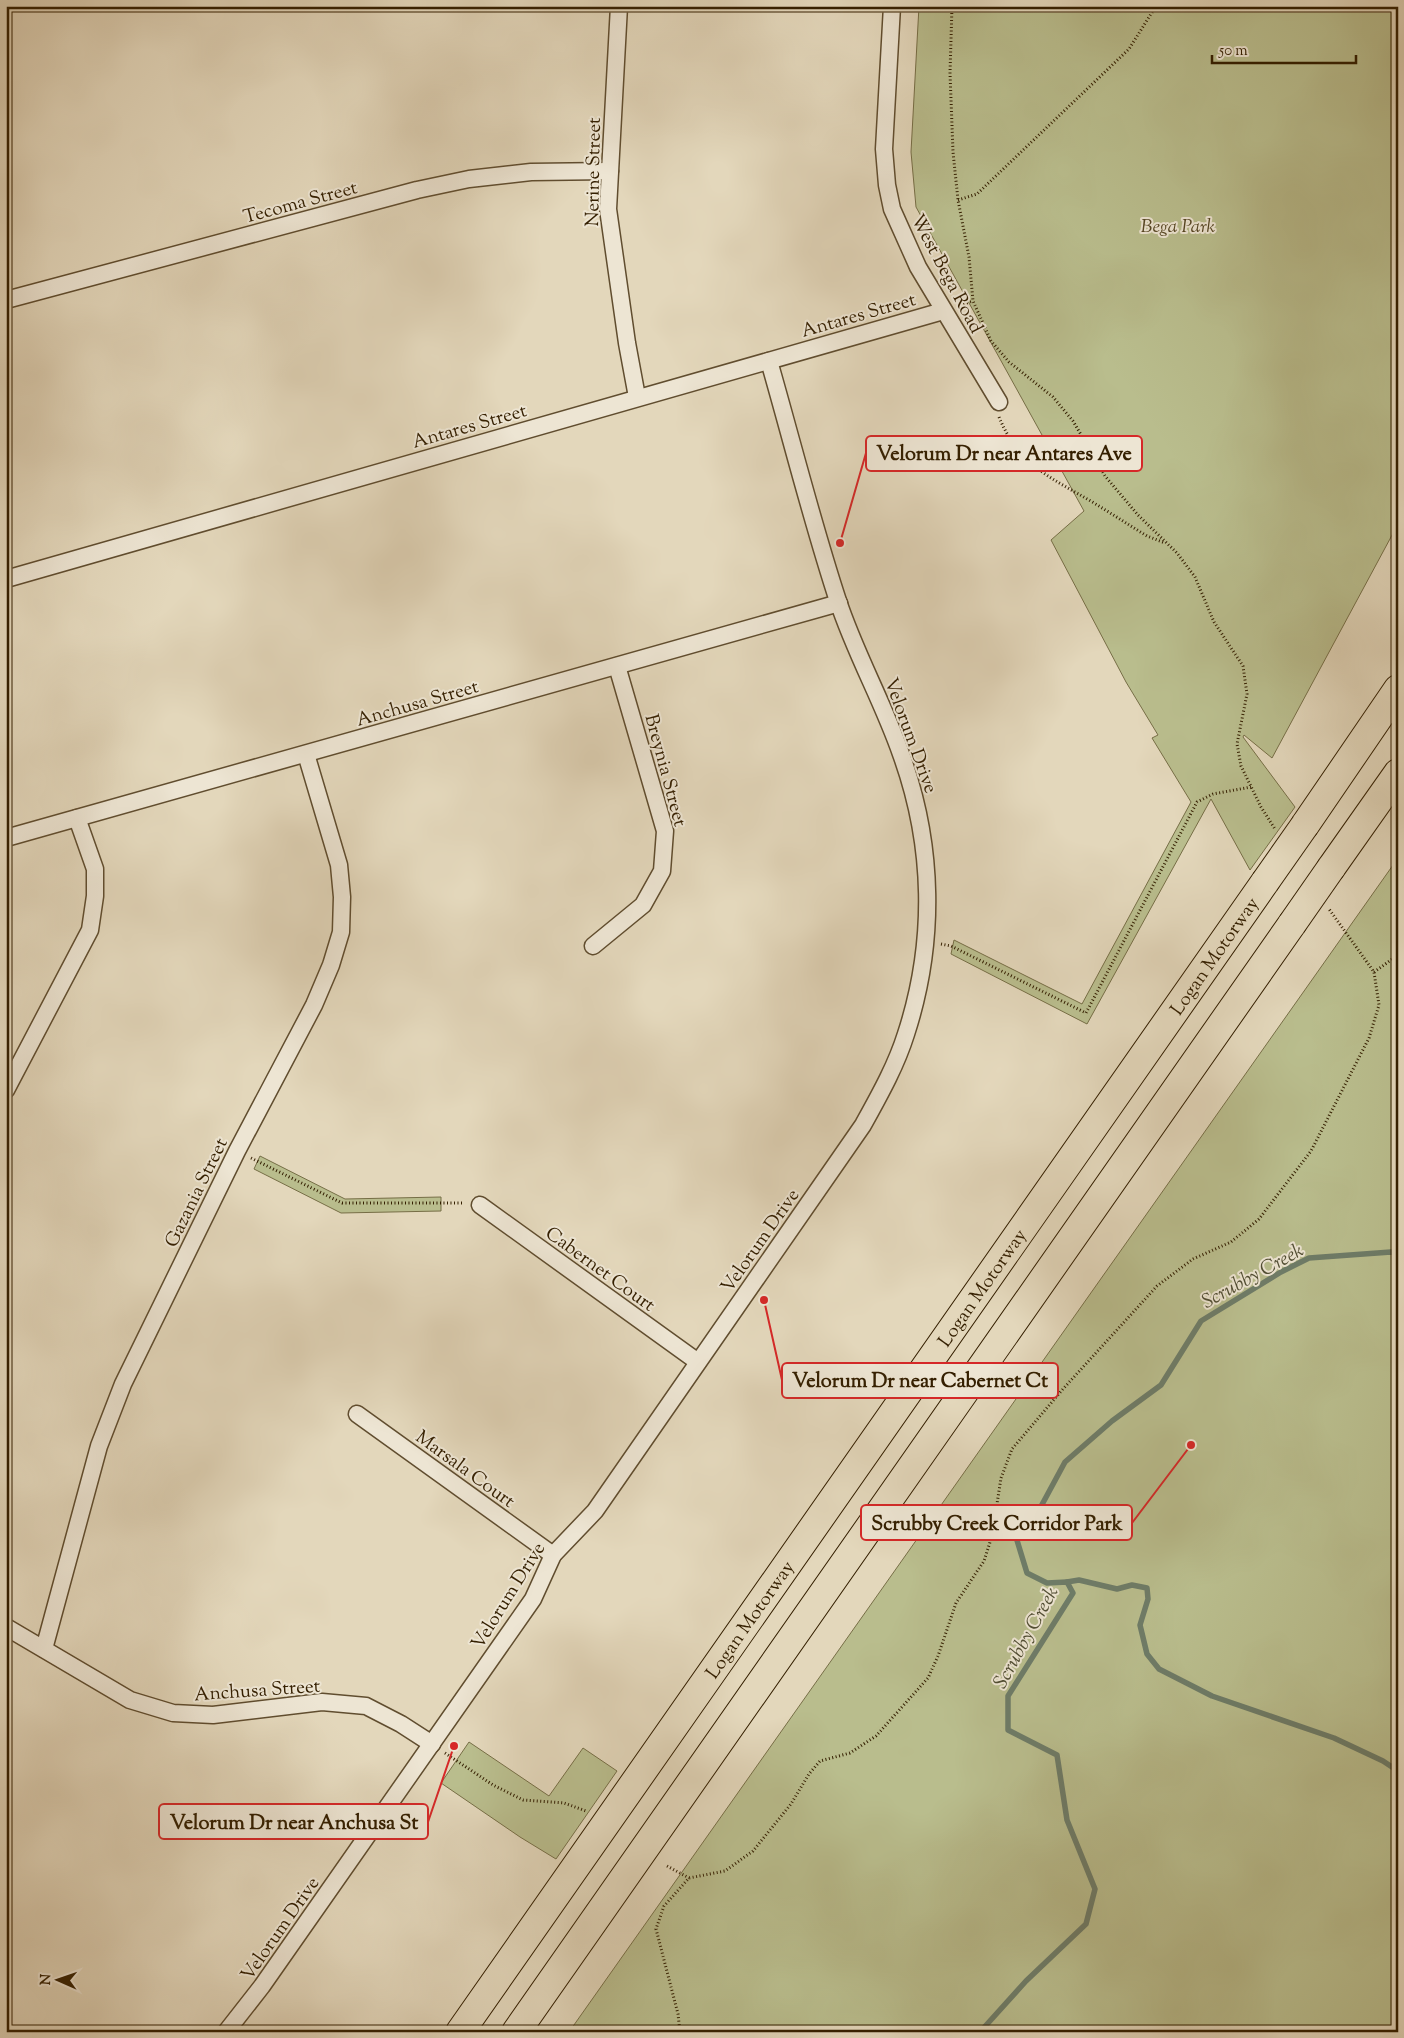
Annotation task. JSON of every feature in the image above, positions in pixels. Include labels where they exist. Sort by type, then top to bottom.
[{"type":"highway","name":"Logan Motorway","points":[[460,2032],[1305,825],[1398,689]]},
{"type":"highway","points":[[516,2032],[1398,772]]},
{"type":"street","name":"Nerine Street","points":[[619,6],[608,209],[637,397]]},
{"type":"street","name":"West Bega Road","points":[[892,6],[884,150],[886,185],[892,209],[918,267],[999,402]]},
{"type":"street","name":"Tecoma Street","points":[[6,300],[417,190],[469,178],[531,172],[610,171]]},
{"type":"street","name":"Antares Street","points":[[6,579],[943,310]]},
{"type":"street","name":"Velorum Drive","points":[[226,2032],[262,1986],[533,1599],[553,1555],[595,1511],[863,1125],[881,1093],[906,1035],[921,973],[926,942],[928,910],[925,852],[912,787],[901,753],[839,603],[769,361]]},
{"type":"street","name":"Anchusa Street","points":[[6,838],[839,603]]},
{"type":"street","name":"Breynia Street","points":[[593,946],[643,904],[662,871],[665,831],[617,666]]},
{"type":"street","name":"Gazania Street","points":[[44,1649],[100,1446],[123,1384],[237,1152],[314,1005],[331,965],[340,932],[342,897],[339,865],[306,754]]},
{"type":"street","points":[[6,1090],[90,930],[95,896],[95,869],[77,818]]},
{"type":"street","name":"Cabernet Court","points":[[480,1205],[698,1362]]},
{"type":"street","name":"Marsala Court","points":[[357,1414],[553,1555]]},
{"type":"street","name":"Anchusa Street","points":[[6,1627],[130,1700],[173,1713],[213,1716],[322,1702],[366,1706],[401,1724],[432,1744]]},
{"type":"path","points":[[952,6],[950,73],[952,152],[958,200],[969,257],[973,301],[991,341],[1009,362],[1053,397],[1073,421],[1105,476],[1138,516],[1167,544],[1195,577],[1214,622],[1243,666],[1247,694],[1237,744],[1241,766],[1260,807]]},
{"type":"path","points":[[958,200],[976,194],[1129,49],[1156,6]]},
{"type":"path","points":[[999,402],[998,413],[1005,432],[1019,452],[1043,474],[1147,536],[1167,544]]},
{"type":"path","points":[[926,942],[951,946],[1086,1013],[1197,802],[1213,794],[1251,786]]},
{"type":"path","points":[[667,1866],[689,1878],[725,1872],[753,1852],[791,1804],[809,1774],[820,1761],[850,1753],[876,1736],[928,1678],[938,1656],[956,1603],[984,1561],[992,1536],[994,1513],[1001,1478],[1012,1449],[1063,1389],[1157,1286],[1193,1259],[1231,1242],[1259,1220],[1312,1150],[1369,1038],[1378,1005],[1374,972],[1398,955]]},
{"type":"path","points":[[237,1152],[342,1203],[459,1202],[480,1205]]},
{"type":"path","points":[[432,1744],[492,1785],[523,1800],[564,1803],[588,1812]]},
{"type":"path","points":[[680,2032],[678,2014],[656,1929],[664,1906],[689,1878]]},
{"type":"green space","name":"Bega Park","points":[[919,6],[1398,6],[1398,524],[1272,758],[1244,735],[1243,737],[1295,807],[1250,870],[1211,799],[1087,1024],[951,954],[954,940],[1082,1004],[1191,802],[1152,738],[1158,735],[1126,682],[1051,540],[1084,511],[916,207],[911,152]]},
{"type":"green space","points":[[1398,858],[1398,2032],[569,2032]]},
{"type":"green space","points":[[260,1156],[345,1199],[441,1197],[441,1211],[341,1213],[254,1169]]},
{"type":"green space","points":[[469,1742],[549,1796],[583,1748],[617,1771],[556,1859],[441,1783]]},
{"type":"waterway","name":"Scrubby Creek","points":[[980,2032],[1026,1981],[1086,1924],[1095,1889],[1067,1820],[1057,1755],[1008,1730],[1008,1696],[1073,1593],[1067,1582],[1047,1583],[1027,1573],[1016,1537],[1038,1512],[1065,1462],[1112,1421],[1161,1385],[1201,1321],[1281,1272],[1309,1258],[1398,1253]]},
{"type":"waterway","points":[[1067,1582],[1079,1580],[1117,1589],[1132,1585],[1147,1588],[1148,1599],[1140,1625],[1147,1654],[1159,1669],[1212,1696],[1334,1738],[1383,1761],[1398,1771]]},
{"type":"place","name":"Velorum Dr near Antares Ave","points":[[840,543]]},
{"type":"place","name":"Velorum Dr near Cabernet Ct","points":[[764,1300]]},
{"type":"place","name":"Scrubby Creek Corridor Park","points":[[1191,1445]]},
{"type":"place","name":"Velorum Dr near Anchusa St","points":[[454,1746]]}]
